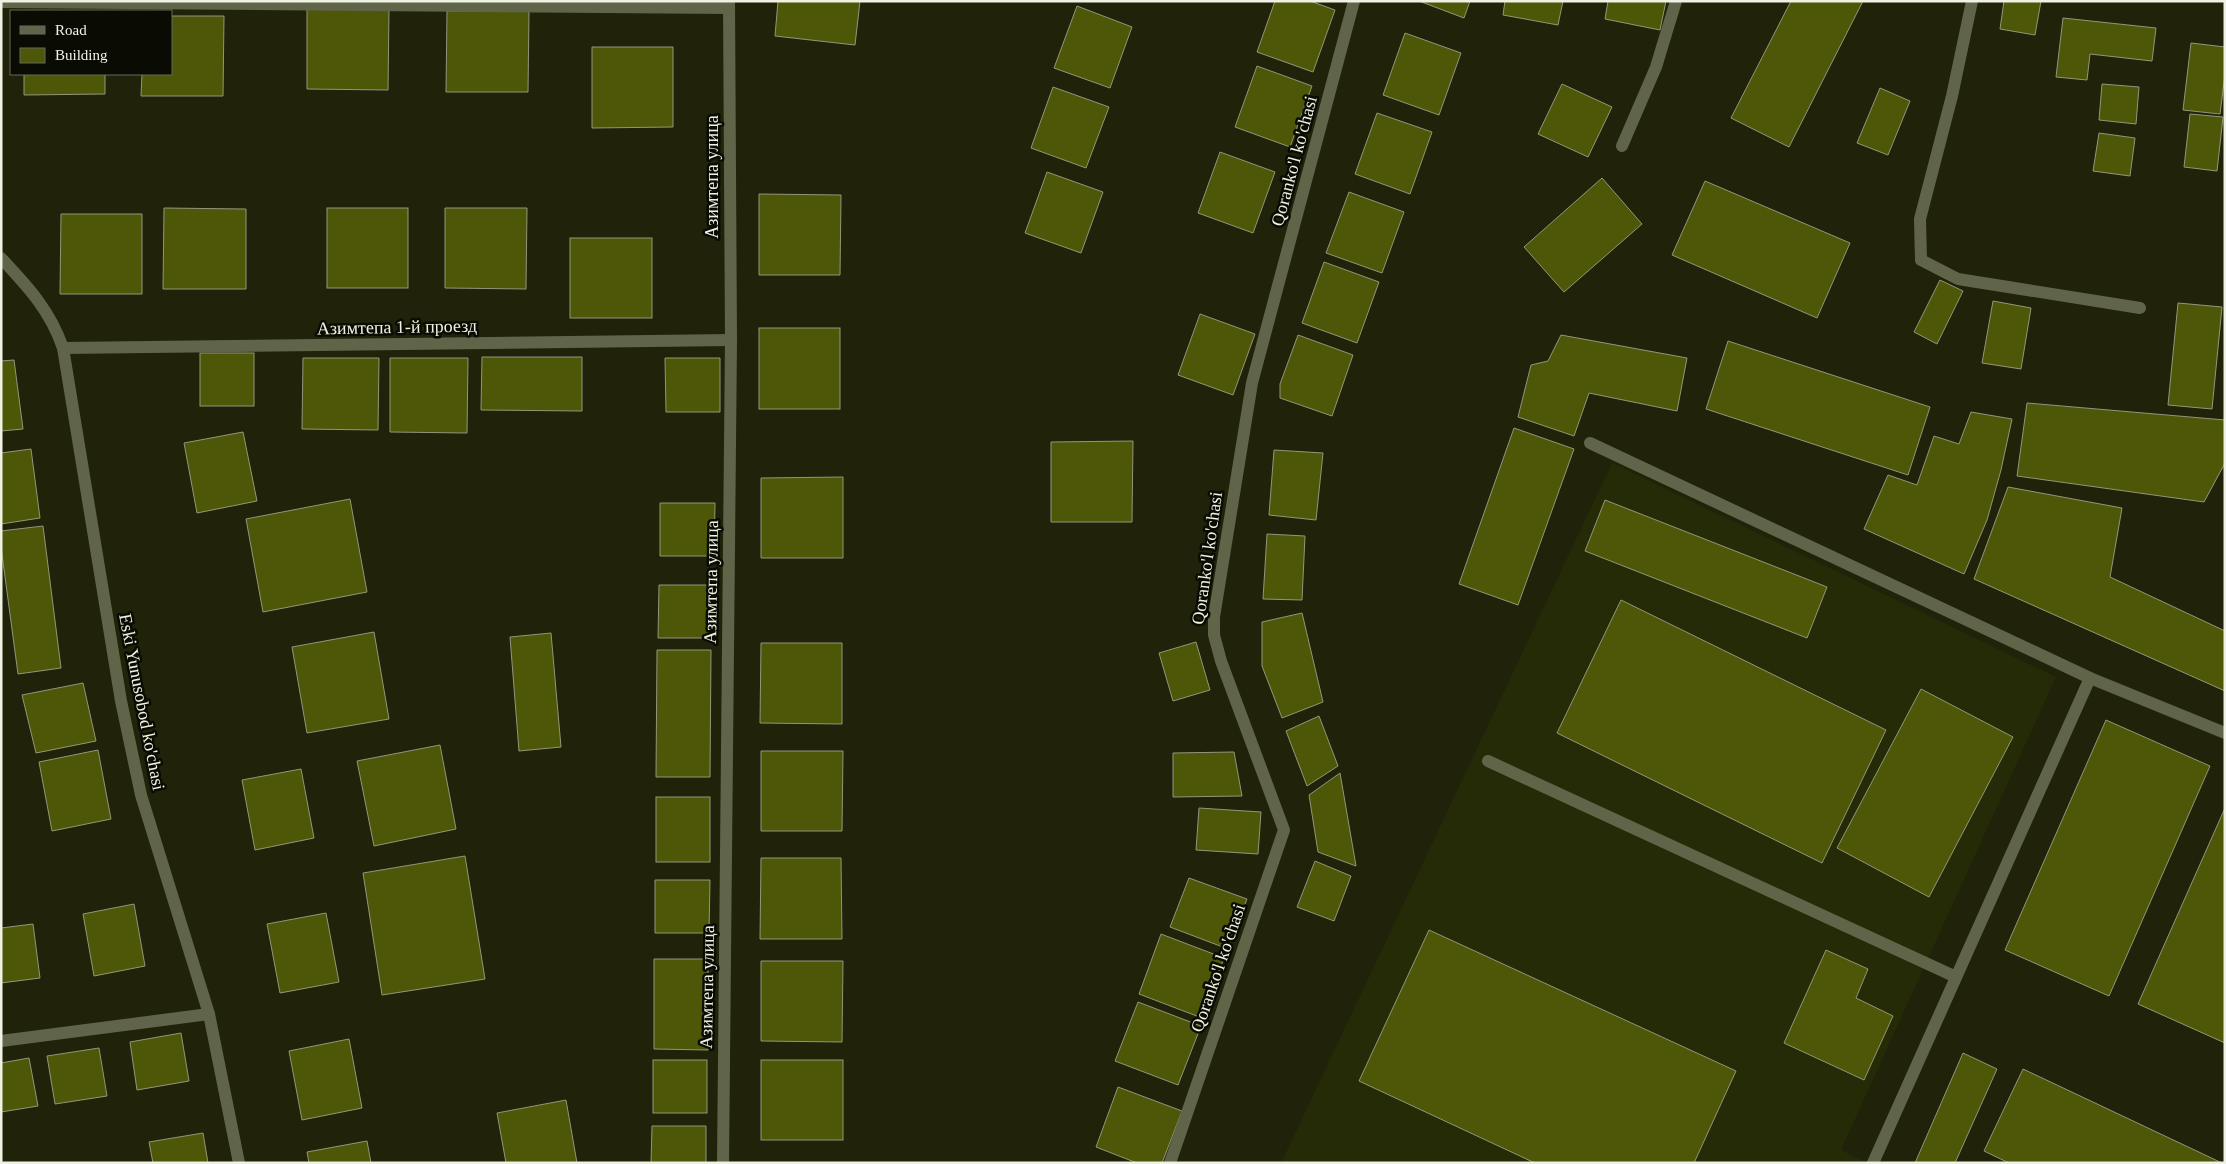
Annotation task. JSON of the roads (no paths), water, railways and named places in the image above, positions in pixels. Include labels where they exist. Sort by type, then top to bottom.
[{"type":"street","name":"Qoranko'l ko'chasi","points":[[1170,1163],[1284,830],[1220,661],[1214,635],[1214,617],[1252,383],[1354,1]]},
{"type":"street","points":[[1622,146],[1656,67],[1676,1]]},
{"type":"street","points":[[1972,1],[1952,96],[1920,219],[1922,260],[1958,279],[2140,308]]},
{"type":"street","points":[[1,2],[729,5]]},
{"type":"street","name":"Азимтепа улица","points":[[723,1163],[731,340],[729,5]]},
{"type":"street","name":"Eski Yunusobod ko'chasi","points":[[1,258],[40,301],[57,330],[63,348],[121,701],[141,795],[209,1014],[239,1163]]},
{"type":"street","name":"Азимтепа 1-й проезд","points":[[63,348],[731,340]]},
{"type":"street","points":[[1590,443],[2090,678],[2225,733]]},
{"type":"street","points":[[1873,1163],[2090,678]]},
{"type":"street","points":[[1488,761],[1956,977]]},
{"type":"street","points":[[1,1041],[209,1014]]}]
